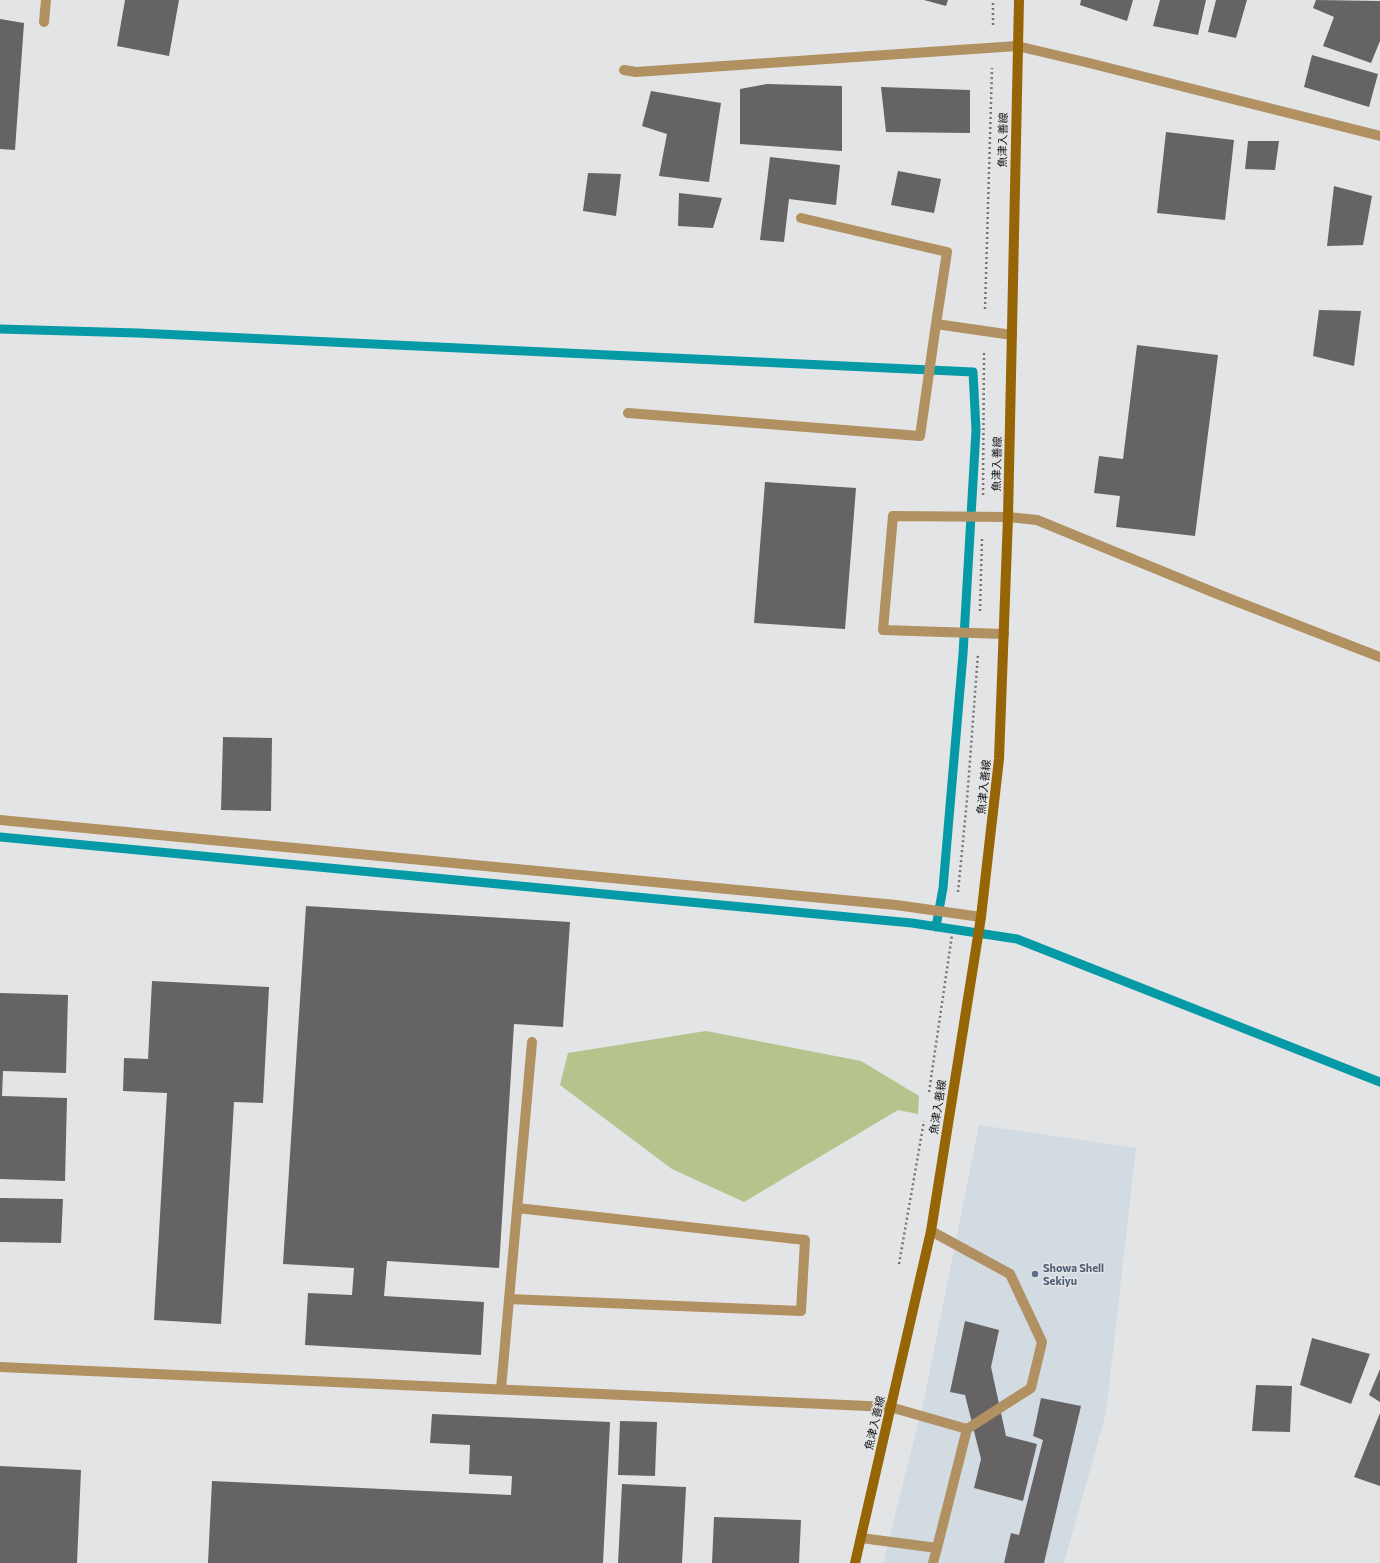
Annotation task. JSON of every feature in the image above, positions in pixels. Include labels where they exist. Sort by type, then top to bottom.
[{"type":"main road","name":"魚津入善線","points":[[856,1563],[890,1407],[900,1372],[931,1231],[981,917],[999,759],[1008,517],[1019,0]]},
{"type":"street","points":[[44,22],[46,0]]},
{"type":"street","points":[[624,70],[636,72],[1017,46],[1380,136]]},
{"type":"street","points":[[628,413],[920,436],[947,252],[801,218]]},
{"type":"street","points":[[936,324],[1012,335]]},
{"type":"street","points":[[1004,634],[883,630],[893,516],[1008,517],[1037,520],[1220,595],[1380,657]]},
{"type":"street","points":[[0,820],[888,904],[981,917]]},
{"type":"street","points":[[501,1390],[532,1042]]},
{"type":"street","points":[[509,1299],[801,1311],[806,1240],[517,1208]]},
{"type":"street","points":[[931,1231],[1010,1274],[1042,1342],[1031,1388],[967,1429],[933,1563]]},
{"type":"street","points":[[0,1367],[890,1407],[967,1429]]},
{"type":"street","points":[[861,1538],[937,1548]]},
{"type":"path","points":[[929,1094],[955,913],[967,800],[979,633],[983,517],[984,331],[993,47],[993,0]]},
{"type":"path","points":[[898,1267],[925,1118]]},
{"type":"shaded area","name":"Showa Shell Sekiyu","points":[[979,1125],[1136,1148],[1106,1413],[1064,1563],[883,1563],[924,1400]]},
{"type":"green space","points":[[706,1031],[861,1061],[919,1096],[918,1114],[898,1110],[744,1202],[672,1169],[560,1085],[568,1053]]},
{"type":"building","points":[[125,0],[179,0],[169,56],[117,46]]},
{"type":"building","points":[[924,0],[948,0],[946,6]]},
{"type":"building","points":[[1081,0],[1133,0],[1127,21],[1080,5]]},
{"type":"building","points":[[1160,0],[1206,0],[1198,35],[1153,26]]},
{"type":"building","points":[[1216,0],[1247,0],[1236,38],[1208,32]]},
{"type":"building","points":[[1316,0],[1380,1],[1380,41],[1371,63],[1323,46],[1334,17],[1313,8]]},
{"type":"building","points":[[0,19],[24,23],[15,150],[0,149]]},
{"type":"building","points":[[1312,55],[1378,74],[1369,107],[1304,87]]},
{"type":"building","points":[[767,84],[842,86],[842,151],[740,144],[740,89]]},
{"type":"building","points":[[881,87],[970,90],[970,133],[886,132]]},
{"type":"building","points":[[651,91],[721,103],[709,182],[659,176],[667,134],[642,126]]},
{"type":"building","points":[[1166,132],[1234,140],[1225,220],[1157,213]]},
{"type":"building","points":[[1248,141],[1279,141],[1275,170],[1245,169]]},
{"type":"building","points":[[770,157],[840,165],[836,205],[789,199],[784,242],[760,240]]},
{"type":"building","points":[[898,171],[941,179],[934,213],[891,205]]},
{"type":"building","points":[[588,173],[621,174],[616,216],[583,211]]},
{"type":"building","points":[[1334,186],[1372,196],[1363,245],[1327,246]]},
{"type":"building","points":[[679,193],[722,198],[713,228],[678,226]]},
{"type":"building","points":[[1319,310],[1361,311],[1354,366],[1313,356]]},
{"type":"building","points":[[1137,345],[1218,355],[1195,536],[1116,527],[1120,496],[1094,493],[1099,456],[1123,459]]},
{"type":"building","points":[[765,482],[856,488],[845,629],[754,623]]},
{"type":"building","points":[[223,737],[272,738],[271,811],[221,810]]},
{"type":"building","points":[[306,906],[570,922],[563,1027],[514,1024],[499,1268],[387,1261],[384,1296],[484,1302],[481,1355],[305,1345],[308,1293],[352,1295],[354,1268],[283,1264]]},
{"type":"building","points":[[152,981],[269,987],[263,1103],[234,1102],[221,1324],[154,1320],[167,1093],[123,1091],[124,1058],[148,1059]]},
{"type":"building","points":[[0,993],[68,995],[66,1073],[3,1071],[2,1096],[67,1098],[65,1181],[0,1179]]},
{"type":"building","points":[[0,1198],[63,1199],[61,1243],[0,1242]]},
{"type":"building","points":[[965,1321],[999,1330],[991,1367],[1006,1436],[1037,1444],[1023,1501],[974,1488],[981,1459],[965,1395],[950,1392]]},
{"type":"building","points":[[1312,1338],[1370,1354],[1351,1404],[1300,1385]]},
{"type":"building","points":[[1380,1369],[1380,1402],[1369,1395]]},
{"type":"building","points":[[1256,1385],[1292,1386],[1290,1432],[1252,1431]]},
{"type":"building","points":[[1041,1398],[1081,1406],[1044,1563],[1004,1563],[1011,1533],[1019,1535],[1043,1440],[1033,1436]]},
{"type":"building","points":[[1380,1413],[1380,1486],[1354,1477]]},
{"type":"building","points":[[432,1414],[610,1422],[603,1563],[208,1563],[212,1481],[511,1495],[512,1476],[469,1474],[470,1445],[430,1443]]},
{"type":"building","points":[[620,1421],[657,1422],[655,1476],[618,1475]]},
{"type":"building","points":[[0,1466],[81,1470],[77,1563],[0,1563]]},
{"type":"building","points":[[622,1484],[686,1487],[682,1563],[618,1563]]},
{"type":"building","points":[[714,1517],[801,1520],[799,1563],[712,1563]]},
{"type":"waterway","points":[[0,329],[138,333],[973,372],[976,430],[963,654],[943,888],[936,927]]},
{"type":"waterway","points":[[0,837],[912,923],[1017,939],[1380,1082]]},
{"type":"place","name":"Showa Shell Sekiyu","points":[[1035,1274]]}]
